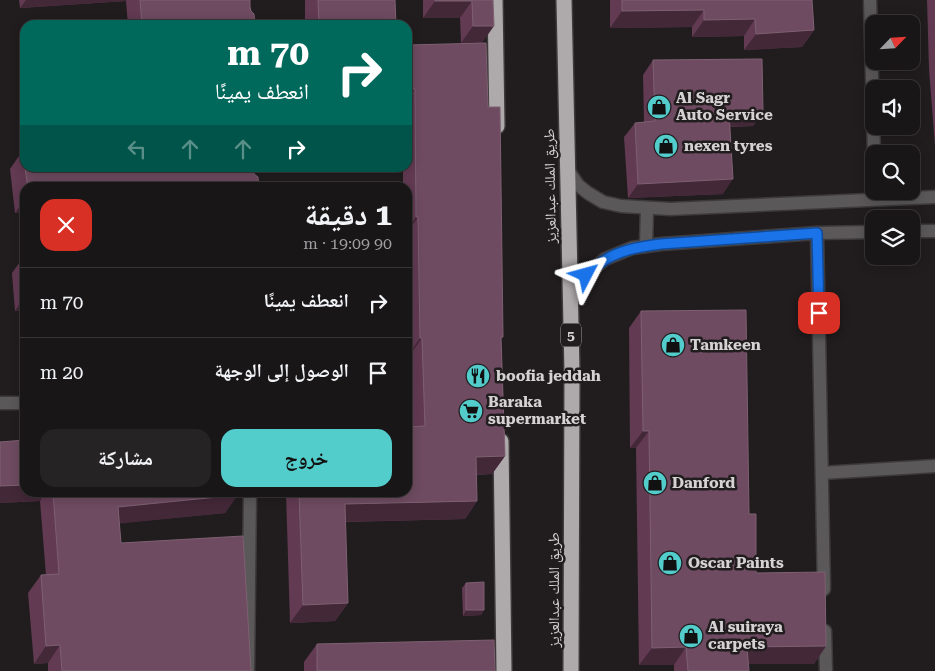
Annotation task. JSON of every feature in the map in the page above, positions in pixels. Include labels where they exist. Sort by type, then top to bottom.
[{"type":"highway","points":[[495,0],[497,138]]},
{"type":"highway","name":"طريق الملك عبدالعزيز","points":[[564,0],[572,372],[571,671]]},
{"type":"highway","points":[[501,424],[504,671]]},
{"type":"street","points":[[870,0],[874,145]]},
{"type":"street","points":[[568,170],[578,185],[603,202],[621,206],[670,209],[865,196]]},
{"type":"street","points":[[920,196],[935,197]]},
{"type":"street","points":[[646,246],[647,208]]},
{"type":"street","points":[[920,232],[935,231]]},
{"type":"street","points":[[570,296],[586,275],[605,259],[632,248],[661,244],[817,233],[865,232]]},
{"type":"street","points":[[817,233],[824,602]]},
{"type":"street","points":[[0,403],[20,403]]},
{"type":"street","points":[[822,473],[935,466]]},
{"type":"street","points":[[248,671],[250,497]]},
{"type":"street","points":[[825,621],[826,671]]},
{"type":"building","points":[[140,0],[250,0],[250,7],[255,20],[142,20]]},
{"type":"building","points":[[318,0],[395,0],[396,20],[319,20]]},
{"type":"building","points":[[435,0],[493,0],[494,26],[473,26],[472,1]]},
{"type":"building","points":[[622,0],[812,0],[814,30],[756,34],[755,19],[704,20],[704,10],[622,11]]},
{"type":"building","points":[[486,43],[488,107],[500,107],[503,337],[501,337],[505,456],[476,457],[477,501],[345,504],[348,603],[303,605],[299,497],[412,497],[412,427],[425,426],[422,338],[420,338],[418,217],[416,217],[415,89],[412,89],[412,45]]},
{"type":"building","points":[[762,59],[763,112],[729,112],[733,179],[638,184],[635,123],[655,121],[653,60]]},
{"type":"building","points":[[26,172],[254,172],[258,177],[258,182],[27,182]]},
{"type":"building","points":[[746,310],[749,514],[756,514],[756,573],[825,572],[826,646],[747,647],[749,671],[688,671],[686,647],[652,648],[649,431],[643,431],[641,311]]},
{"type":"building","points":[[20,440],[20,485],[0,486],[0,442]]},
{"type":"building","points":[[53,497],[218,497],[118,507],[121,543],[243,536],[251,671],[62,671],[60,645],[46,646],[41,575],[59,574]]},
{"type":"building","points":[[484,582],[484,610],[466,610],[466,583]]},
{"type":"building","points":[[494,640],[495,671],[317,671],[317,644]]},
{"type":"place","name":"Al Sagr Auto Service","points":[[659,107]]},
{"type":"place","name":"nexen tyres","points":[[666,146]]},
{"type":"place","name":"Tamkeen","points":[[673,345]]},
{"type":"place","name":"boofia jeddah","points":[[478,376]]},
{"type":"place","name":"Baraka supermarket","points":[[471,411]]},
{"type":"place","name":"Danford","points":[[655,483]]},
{"type":"place","name":"Oscar Paints","points":[[670,563]]},
{"type":"place","name":"Al suiraya carpets","points":[[691,636]]},
{"type":"route","points":[[586,275],[605,259],[632,248],[661,244],[817,233],[819,313]]}]
